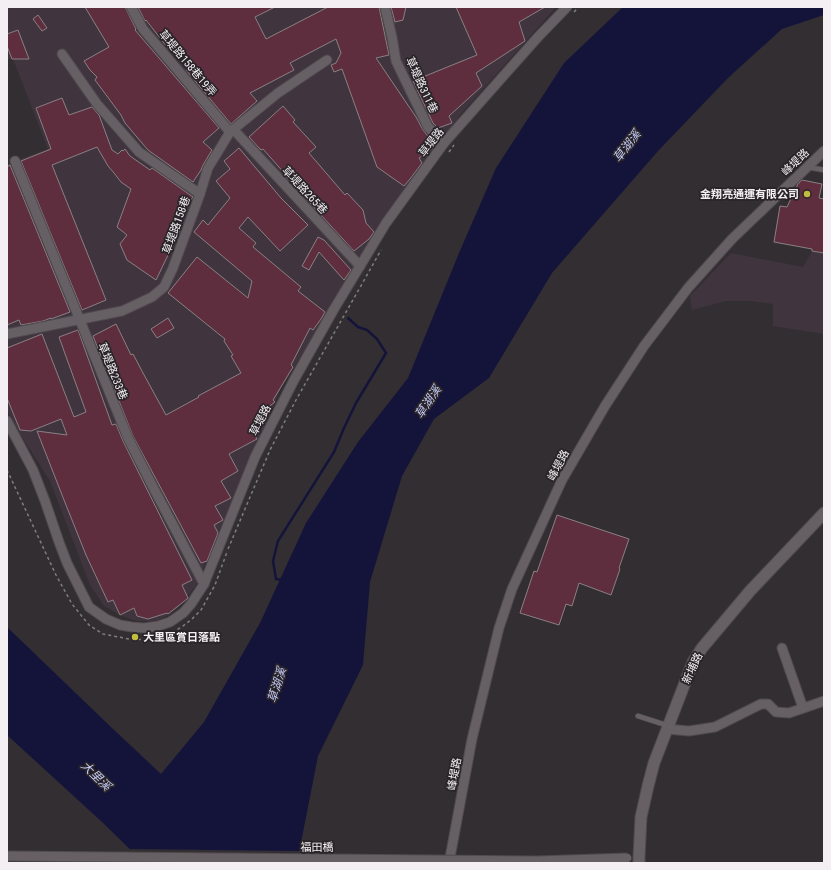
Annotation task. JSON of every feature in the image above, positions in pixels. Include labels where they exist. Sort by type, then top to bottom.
[{"type":"street","name":"草堤路158巷19弄","points":[[131,7],[144,29],[232,131]]},
{"type":"street","name":"草堤路311巷","points":[[385,7],[396,62],[428,127],[444,143]]},
{"type":"street","name":"草堤路","points":[[7,421],[33,470],[46,501],[67,563],[89,607],[97,614],[120,625],[144,628],[170,622],[183,613],[191,604],[204,584],[255,457],[294,380],[386,222],[444,143],[538,36],[567,7]]},
{"type":"street","points":[[62,54],[97,104],[139,152],[200,194]]},
{"type":"street","name":"草堤路158巷","points":[[7,334],[122,311],[152,297],[164,287],[173,268],[208,168],[232,131],[278,93],[327,60]]},
{"type":"street","name":"草堤路265巷","points":[[232,131],[360,266]]},
{"type":"street","name":"峰堤路","points":[[449,863],[472,739],[499,628],[512,589],[562,480],[604,406],[644,346],[688,288],[732,239],[824,151]]},
{"type":"street","name":"草堤路233巷","points":[[15,161],[128,438],[204,584]]},
{"type":"street","name":"新埔路","points":[[639,860],[641,817],[654,763],[693,662],[702,648],[750,590],[824,513]]},
{"type":"street","points":[[782,648],[803,708]]},
{"type":"street","points":[[668,728],[689,731],[715,727],[761,704],[768,704],[776,712],[789,713],[824,701]]},
{"type":"street","name":"福田橋","points":[[7,856],[537,861],[627,858],[639,860]]},
{"type":"lane","points":[[807,167],[824,170]]},
{"type":"lane","points":[[638,716],[668,728]]},
{"type":"shaded area","points":[[7,7],[556,7],[460,115],[385,221],[282,386],[196,585],[178,608],[158,620],[138,621],[130,619],[104,606],[90,585],[50,481],[7,411],[7,164],[48,149],[13,59],[7,59]]},
{"type":"shaded area","points":[[812,251],[824,253],[824,334],[773,326],[773,304],[750,301],[726,301],[692,310],[690,296],[731,253],[803,267]]},
{"type":"water","points":[[623,7],[824,7],[824,15],[782,29],[728,78],[658,151],[552,273],[489,378],[434,419],[402,476],[370,582],[363,665],[318,756],[297,863],[144,863],[102,822],[7,735],[7,627],[161,774],[204,722],[260,623],[306,523],[358,442],[408,378],[459,253],[496,168],[564,63]]},
{"type":"pier","points":[[127,849],[301,851],[299,863],[142,863]]},
{"type":"building","points":[[85,7],[125,7],[136,29],[135,30],[219,128],[203,142],[212,150],[193,182],[148,150],[125,123],[121,115],[95,80],[97,77],[84,61],[109,47]]},
{"type":"building","points":[[138,7],[275,7],[255,17],[266,39],[328,7],[379,7],[389,55],[376,58],[416,117],[423,130],[435,145],[419,158],[422,163],[404,186],[377,167],[342,69],[334,72],[331,65],[336,63],[341,53],[336,39],[290,63],[294,70],[250,93],[257,101],[231,124],[186,70],[192,65],[179,48],[171,52],[146,20],[145,21]]},
{"type":"building","points":[[391,7],[406,7],[403,20],[395,22]]},
{"type":"building","points":[[456,7],[545,7],[519,22],[525,41],[476,73],[482,86],[449,116],[452,123],[438,128],[433,123],[413,81],[477,55]]},
{"type":"building","points":[[38,15],[47,28],[42,31],[33,19]]},
{"type":"building","points":[[18,30],[29,59],[12,59],[7,46],[7,34]]},
{"type":"building","points":[[62,98],[69,115],[92,107],[99,115],[112,150],[118,154],[125,149],[130,156],[150,170],[152,168],[193,197],[176,221],[182,226],[156,280],[127,260],[120,244],[127,235],[117,227],[131,189],[121,182],[108,166],[97,147],[52,165],[106,300],[82,310],[21,161],[51,149],[36,108]]},
{"type":"building","points":[[283,106],[295,120],[293,122],[316,147],[309,153],[345,195],[347,193],[363,210],[366,223],[374,232],[369,239],[354,251],[285,176],[286,175],[263,149],[261,150],[249,137]]},
{"type":"building","points":[[239,148],[281,198],[308,225],[280,251],[248,217],[239,228],[256,243],[253,247],[301,287],[298,291],[325,312],[313,330],[310,328],[291,365],[293,367],[273,400],[275,402],[262,412],[267,418],[250,427],[257,439],[229,454],[238,471],[221,481],[231,498],[215,506],[223,520],[214,525],[218,533],[207,561],[201,563],[133,436],[93,336],[116,324],[131,355],[133,354],[166,415],[241,373],[231,356],[233,355],[224,341],[225,339],[168,293],[197,257],[248,298],[252,281],[194,232],[203,220],[208,225],[230,198],[216,181],[230,169],[224,161]]},
{"type":"building","points":[[10,165],[70,312],[51,319],[21,325],[19,320],[7,325],[7,167]]},
{"type":"building","points":[[802,180],[822,184],[819,198],[824,199],[824,253],[812,251],[812,249],[774,242],[780,206],[787,207],[798,184]]},
{"type":"building","points":[[318,237],[324,240],[351,270],[344,280],[319,252],[309,270],[302,266]]},
{"type":"building","points":[[168,318],[174,328],[157,338],[151,329]]},
{"type":"building","points":[[78,330],[112,425],[116,424],[192,580],[182,585],[188,598],[168,614],[167,613],[148,619],[137,616],[134,608],[120,615],[113,600],[108,602],[86,555],[37,431],[67,435],[61,419],[31,431],[20,430],[7,398],[7,348],[42,334],[74,417],[86,412],[59,337]]},
{"type":"building","points":[[557,515],[629,539],[611,595],[579,583],[572,606],[566,604],[559,625],[520,613],[534,571],[537,572]]},
{"type":"waterway","points":[[282,580],[276,579],[273,561],[278,541],[334,452],[356,403],[386,353],[377,339],[367,330],[358,327],[348,318]]},
{"type":"place","name":"金翔亮通運有限公司","points":[[807,194]]},
{"type":"place","name":"大里區賞日落點","points":[[135,637]]},
{"type":"water label","name":"草湖溪","points":[[627,146]]},
{"type":"water label","name":"草湖溪","points":[[428,402]]},
{"type":"water label","name":"草湖溪","points":[[277,685]]},
{"type":"water label","name":"大里溪","points":[[96,776]]}]
